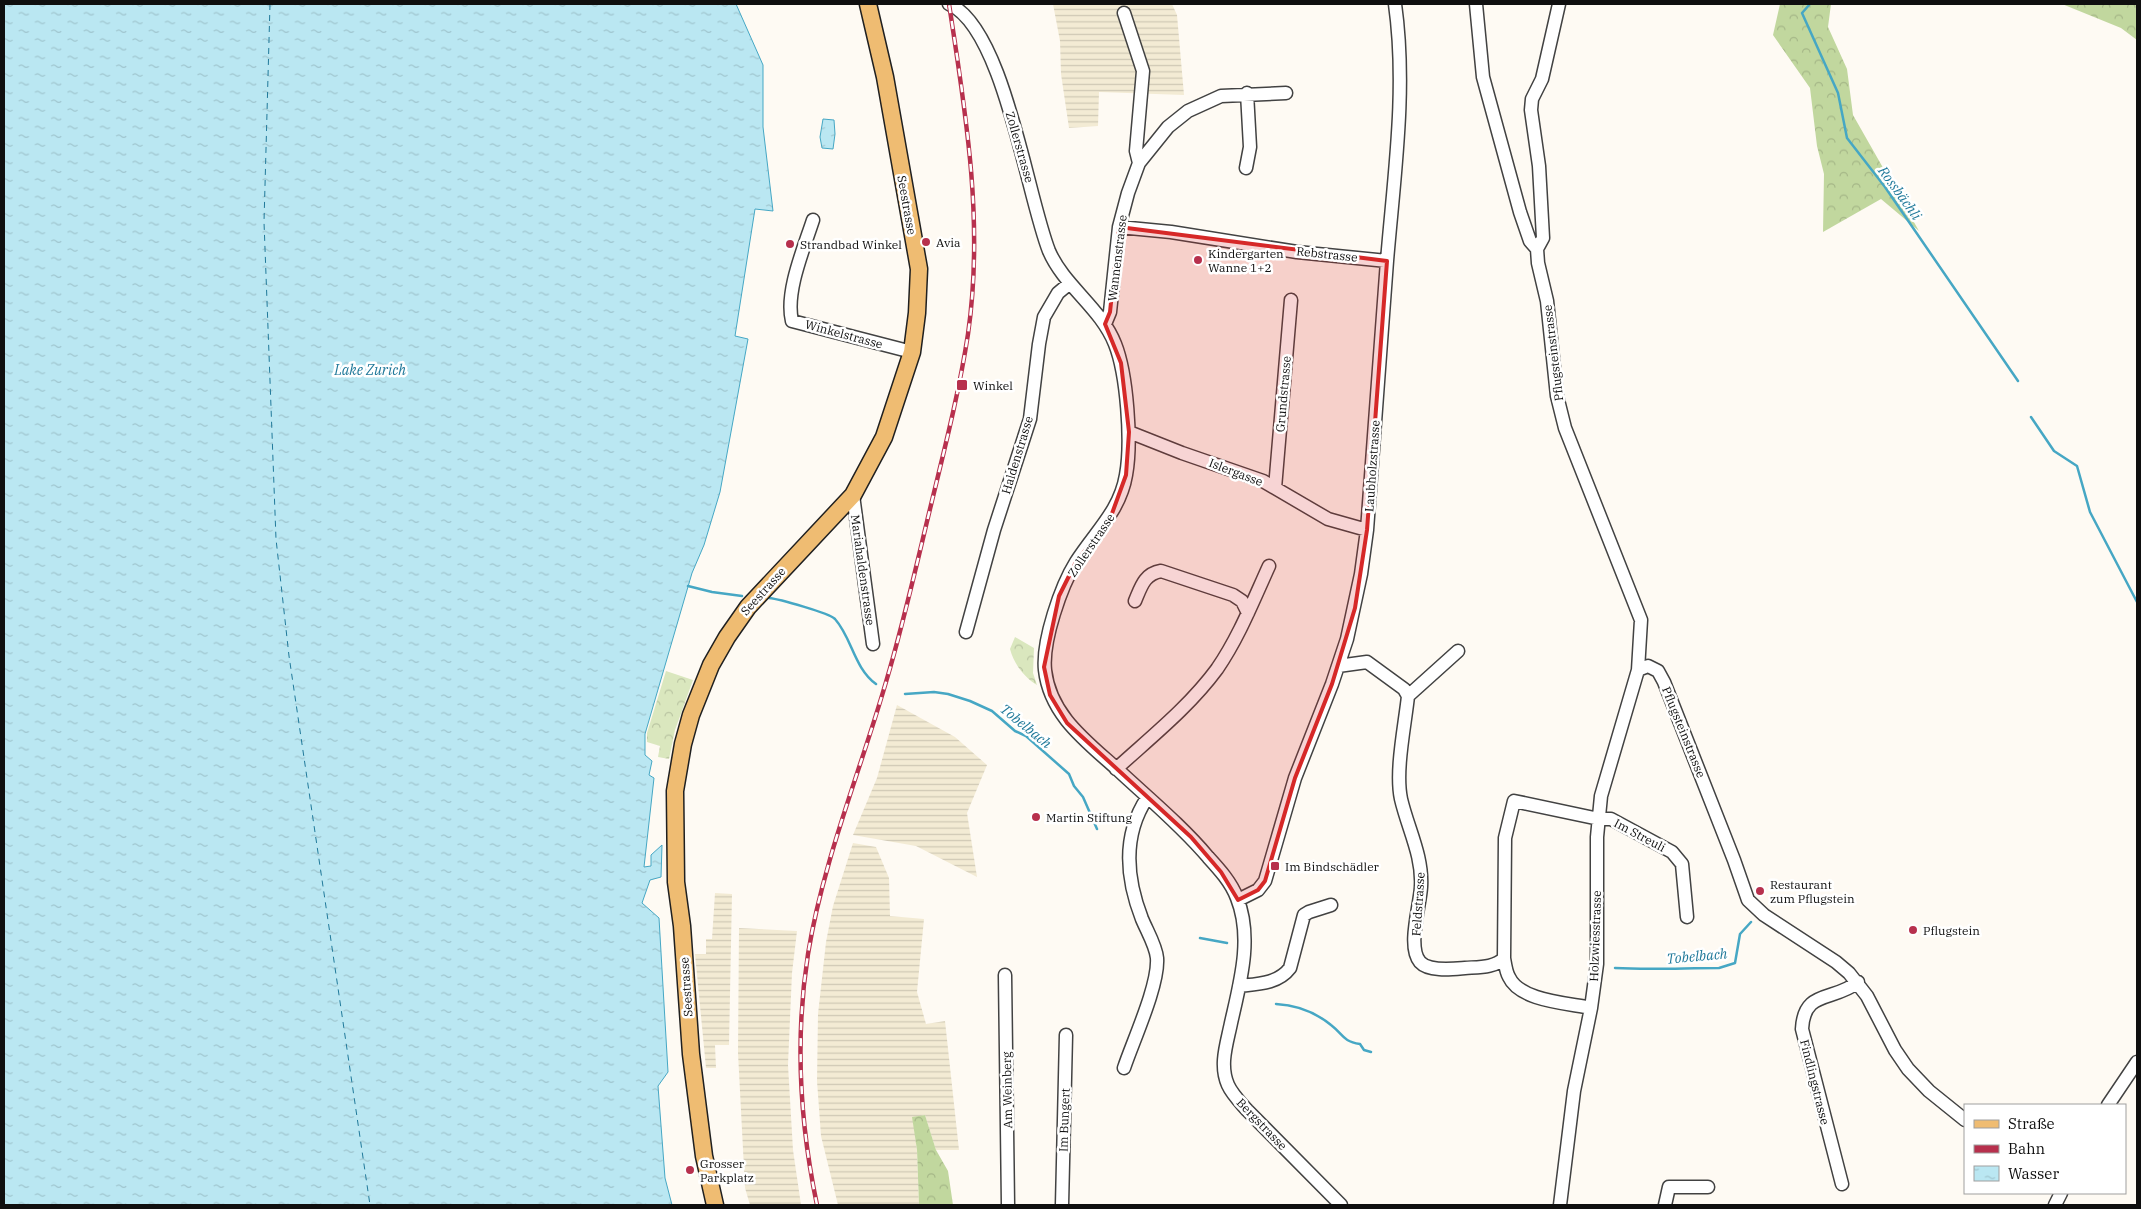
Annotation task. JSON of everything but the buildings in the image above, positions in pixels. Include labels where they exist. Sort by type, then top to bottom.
[{"type":"main road","name":"Seestrasse","points":[[715,1205],[704,1156],[696,1093],[682,926],[676,882],[675,804],[683,744],[702,684],[715,658],[738,619],[760,592],[853,495],[884,437],[912,352],[917,313],[919,270],[885,77],[869,4]]},
{"type":"street","name":"Zollerstrasse","points":[[949,4],[956,7],[969,19],[986,48],[1007,99],[1050,252],[1070,283],[1104,324],[1114,342],[1121,362],[1129,432],[1126,475],[1120,498],[1110,519],[1076,562],[1059,596],[1049,634],[1044,667],[1050,695],[1067,722],[1191,837],[1221,872],[1238,900],[1244,945],[1238,991]]},
{"type":"street","name":"Laubholzstrasse","points":[[1238,900],[1258,890],[1265,881],[1295,778],[1338,666],[1355,608],[1368,530],[1387,261],[1396,169],[1400,67],[1399,33],[1395,4]]},
{"type":"street","name":"Pflugsteinstrasse","points":[[1476,4],[1483,77],[1520,212],[1530,240],[1538,249]]},
{"type":"street","name":"Pflugsteinstrasse","points":[[1559,4],[1542,79],[1532,99],[1531,110],[1539,166],[1543,238],[1538,249],[1538,263],[1547,301],[1557,396],[1565,428],[1640,616],[1638,670],[1648,666],[1658,670],[1664,682],[1748,900],[1764,915],[1844,968],[1858,982],[1895,1050],[1908,1068],[1929,1091],[1964,1119]]},
{"type":"street","name":"Wannenstrasse","points":[[1124,13],[1143,71],[1136,152],[1139,163]]},
{"type":"street","name":"Wannenstrasse","points":[[1104,324],[1110,312],[1119,227],[1128,193],[1139,163],[1168,127],[1188,111],[1222,96],[1247,93],[1286,93]]},
{"type":"street","points":[[1246,168],[1250,147],[1247,93]]},
{"type":"street","name":"Winkelstrasse","points":[[813,220],[795,276],[790,312],[792,321],[912,352]]},
{"type":"street","name":"Rebstrasse","points":[[1119,227],[1171,232],[1298,252],[1387,261]]},
{"type":"street","name":"Haldenstrasse","points":[[966,632],[994,530],[1030,419],[1044,318],[1058,294],[1070,283]]},
{"type":"street","name":"Grundstrasse","points":[[1275,488],[1291,300]]},
{"type":"street","name":"Islergasse","points":[[1129,432],[1182,453],[1263,481],[1328,519],[1368,530]]},
{"type":"street","name":"Mariahaldenstrasse","points":[[853,495],[873,644]]},
{"type":"street","points":[[1116,769],[1192,700],[1217,668],[1248,613],[1269,566]]},
{"type":"street","points":[[1135,601],[1144,581],[1152,572],[1161,571],[1233,595],[1242,601],[1248,613]]},
{"type":"street","points":[[1338,666],[1367,662],[1404,689],[1408,696],[1458,651]]},
{"type":"street","name":"Holzwiesstrasse","points":[[1560,1205],[1574,1091],[1591,1008],[1597,964],[1597,837],[1601,796],[1638,670]]},
{"type":"street","name":"Feldstrasse","points":[[1408,696],[1400,776],[1401,798],[1414,838],[1421,870],[1420,899],[1414,936],[1417,956],[1421,963],[1428,967],[1458,968],[1497,964],[1504,958]]},
{"type":"street","points":[[1124,1068],[1153,986],[1157,966],[1157,956],[1140,914],[1130,880],[1128,860],[1130,841],[1139,810],[1147,798]]},
{"type":"street","points":[[1591,1008],[1530,996],[1517,989],[1508,977],[1504,958],[1505,838],[1514,801],[1599,819]]},
{"type":"street","name":"Im Streuli","points":[[1599,819],[1611,819],[1672,852],[1682,864],[1688,917]]},
{"type":"street","points":[[1238,991],[1267,983],[1286,973],[1290,968],[1306,913],[1331,905]]},
{"type":"street","name":"Am Weinberg","points":[[1005,975],[1008,1205]]},
{"type":"street","name":"Findlingstrasse","points":[[1842,1184],[1802,1029],[1802,1018],[1808,1007],[1815,1001],[1843,993],[1858,982]]},
{"type":"street","name":"Bergstrasse","points":[[1238,991],[1224,1055],[1227,1084],[1247,1110],[1341,1205]]},
{"type":"street","name":"Im Bungert","points":[[1062,1205],[1066,1034]]},
{"type":"street","points":[[2109,1104],[2137,1062]]},
{"type":"street","points":[[1665,1205],[1669,1187],[1708,1187]]},
{"type":"street","points":[[2054,1205],[2060,1194]]},
{"type":"highlighted area","points":[[1119,227],[1387,261],[1367,530],[1355,608],[1332,684],[1295,778],[1265,881],[1258,890],[1238,900],[1221,872],[1191,837],[1067,723],[1050,695],[1044,667],[1059,596],[1076,562],[1110,519],[1126,475],[1129,432],[1121,363],[1105,324],[1110,312]]},
{"type":"shaded area","points":[[1053,4],[1172,4],[1177,15],[1184,95],[1099,92],[1098,126],[1069,128],[1061,74],[1060,41]]},
{"type":"shaded area","points":[[897,705],[955,737],[987,765],[967,813],[977,877],[916,846],[853,835],[877,778]]},
{"type":"shaded area","points":[[853,843],[876,847],[889,878],[890,916],[924,919],[917,992],[926,1024],[945,1021],[959,1150],[936,1150],[925,1115],[913,1118],[917,1150],[919,1205],[838,1205],[821,1136],[817,1081],[818,1014],[826,942],[833,906]]},
{"type":"shaded area","points":[[715,893],[732,894],[729,1045],[715,1045],[716,1068],[706,1068],[695,954],[706,954],[706,939],[712,939]]},
{"type":"shaded area","points":[[739,928],[797,931],[792,973],[788,1065],[793,1150],[801,1205],[750,1205],[745,1188],[738,1053]]},
{"type":"green space","points":[[1780,4],[1831,4],[1828,27],[1847,69],[1853,115],[1919,231],[1881,199],[1823,232],[1824,174],[1817,146],[1810,88],[1773,35]]},
{"type":"green space","points":[[2062,4],[2137,4],[2137,40],[2121,28]]},
{"type":"green space","points":[[1015,637],[1034,648],[1033,673],[1037,685],[1024,674],[1014,660],[1010,649]]},
{"type":"green space","points":[[666,671],[693,680],[675,730],[669,759],[658,757],[660,746],[647,742],[647,733]]},
{"type":"green space","points":[[925,1115],[936,1150],[948,1171],[953,1205],[919,1205],[917,1150],[912,1117]]},
{"type":"water","name":"Lake Zurich","points":[[4,4],[736,4],[763,65],[763,127],[773,211],[755,209],[735,336],[748,339],[720,492],[704,545],[692,573],[645,734],[645,755],[652,761],[649,775],[654,778],[644,867],[651,866],[651,855],[662,845],[661,877],[650,880],[642,903],[659,918],[668,1072],[658,1086],[665,1178],[672,1205],[4,1205]]},
{"type":"water","points":[[823,119],[834,120],[833,149],[822,148],[820,137]]},
{"type":"waterway","name":"Rossbächli","points":[[1810,4],[1802,13],[1838,93],[1847,138],[1885,187],[2018,381]]},
{"type":"waterway","points":[[2031,417],[2054,451],[2077,466],[2090,512],[2137,602]]},
{"type":"waterway","name":"Tobelbach","points":[[688,586],[712,592],[742,596]]},
{"type":"waterway","name":"Tobelbach","points":[[769,598],[814,610],[835,619],[863,670],[876,684]]},
{"type":"waterway","name":"Tobelbach","points":[[905,694],[934,692],[948,694],[992,711],[1015,731],[1026,736],[1069,774],[1074,786],[1083,797],[1097,829]]},
{"type":"waterway","name":"Tobelbach","points":[[1615,968],[1719,968],[1735,963],[1740,934],[1751,922]]},
{"type":"waterway","name":"Tobelbach","points":[[1200,938],[1227,943]]},
{"type":"waterway","name":"Tobelbach","points":[[1276,1004],[1291,1006],[1312,1013],[1325,1020],[1346,1039],[1360,1044],[1364,1050],[1371,1052]]},
{"type":"ferry route","points":[[270,4],[264,222],[276,539],[289,656],[370,1205]]},
{"type":"railway","points":[[817,1205],[803,1112],[801,1080],[802,1017],[808,954],[832,851],[876,716],[904,618],[951,422],[968,334],[974,251],[974,210],[967,127],[949,4]]},
{"type":"place","name":"Avia","points":[[926,242]]},
{"type":"place","name":"Strandbad Winkel","points":[[790,244]]},
{"type":"place","name":"Kindergarten Wanne 1+2","points":[[1198,260]]},
{"type":"place","name":"Winkel","points":[[962,385]]},
{"type":"place","name":"Martin Stiftung","points":[[1036,817]]},
{"type":"place","name":"Im Bindschädler","points":[[1275,866]]},
{"type":"place","name":"Restaurant zum Pflugstein","points":[[1760,891]]},
{"type":"place","name":"Pflugstein","points":[[1913,930]]},
{"type":"place","name":"Grosser Parkplatz","points":[[690,1170]]}]
